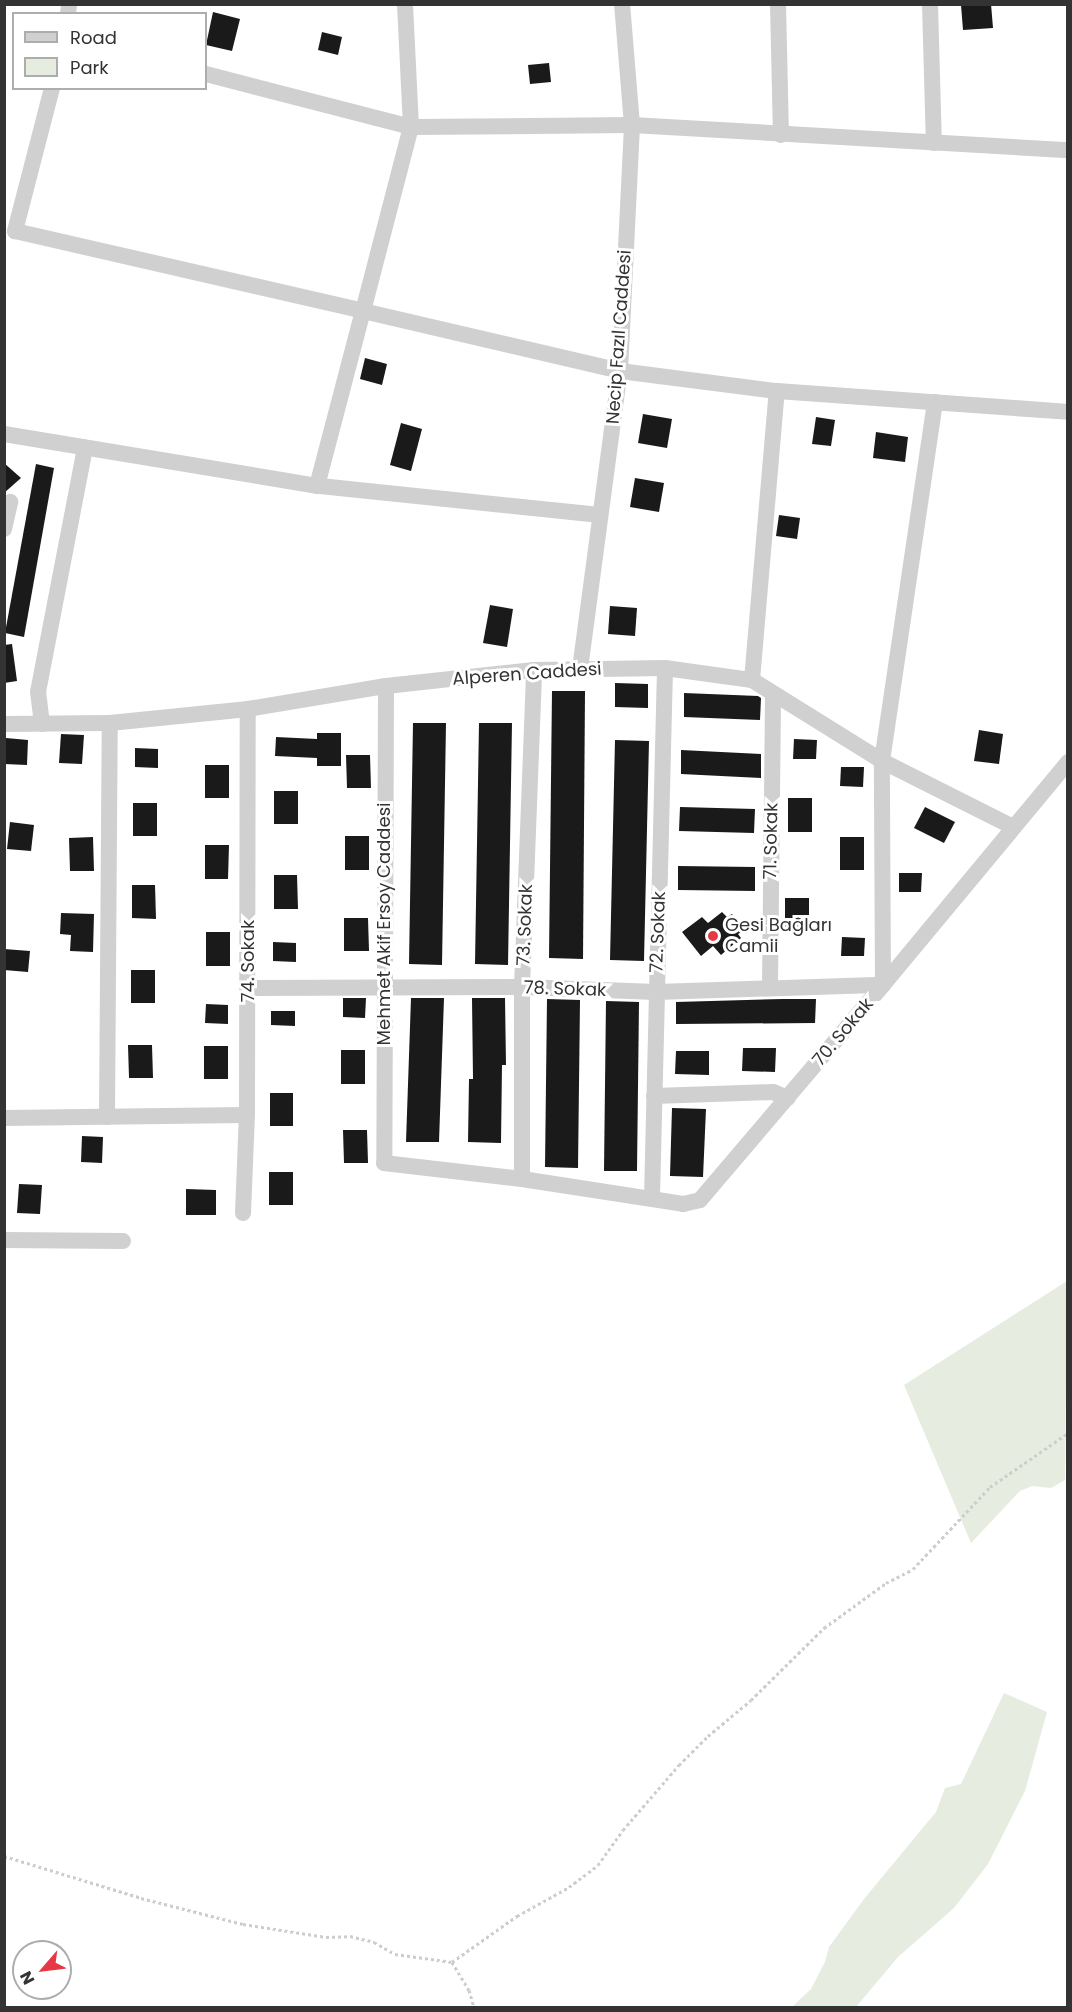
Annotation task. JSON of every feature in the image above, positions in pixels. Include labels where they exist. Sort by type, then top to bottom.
[{"type":"street","points":[[317,486],[411,127],[405,4]]},
{"type":"street","name":"Necip Fazıl Caddesi","points":[[579,669],[620,371],[632,125],[622,4]]},
{"type":"street","points":[[778,4],[781,135]]},
{"type":"street","points":[[930,4],[934,143]]},
{"type":"street","points":[[207,74],[411,127],[632,125],[1068,150]]},
{"type":"street","points":[[51,90],[15,231],[620,371],[777,391],[1068,412]]},
{"type":"street","points":[[752,680],[777,391]]},
{"type":"street","name":"70. Sokak","points":[[652,1197],[688,1204],[705,1195],[883,985],[882,760],[935,402]]},
{"type":"street","points":[[4,434],[317,486],[600,515]]},
{"type":"street","points":[[42,724],[38,692],[86,447]]},
{"type":"street","points":[[4,529],[10,502]]},
{"type":"street","name":"Alperen Caddesi","points":[[4,724],[110,723],[248,709],[386,686],[534,670],[665,668],[752,680],[772,695],[882,760],[1013,827]]},
{"type":"street","name":"72. Sokak","points":[[652,1197],[665,668]]},
{"type":"street","name":"73. Sokak","points":[[522,1179],[522,987],[534,670]]},
{"type":"street","name":"Mehmet Akif Ersoy Caddesi","points":[[386,686],[384,1163],[522,1179]]},
{"type":"street","name":"71. Sokak","points":[[770,986],[772,695]]},
{"type":"street","name":"74. Sokak","points":[[243,1213],[247,1115],[248,709]]},
{"type":"street","points":[[107,1116],[110,723]]},
{"type":"street","points":[[883,985],[1068,762]]},
{"type":"street","name":"78. Sokak","points":[[248,988],[522,987],[656,992],[770,986],[883,985]]},
{"type":"street","points":[[654,1096],[773,1092],[788,1098]]},
{"type":"street","points":[[4,1118],[247,1115]]},
{"type":"street","points":[[522,1179],[652,1197]]},
{"type":"street","points":[[4,1240],[123,1241]]},
{"type":"path","points":[[4,1856],[141,1898],[243,1924],[326,1936],[350,1936],[374,1942],[395,1954],[452,1962],[517,1917],[569,1887],[598,1865],[622,1830],[679,1765],[708,1736],[751,1700],[824,1628],[886,1583],[913,1569],[990,1487],[1068,1433]]},
{"type":"path","points":[[452,1962],[469,1990],[474,2007]]},
{"type":"green space","points":[[1067,1281],[1065,1480],[1051,1488],[1032,1486],[1020,1491],[971,1543],[904,1385]]},
{"type":"green space","points":[[1004,1693],[1047,1712],[1025,1791],[988,1864],[954,1908],[898,1957],[856,2007],[792,2007],[811,1989],[825,1962],[829,1947],[864,1899],[936,1812],[945,1788],[961,1784]]},
{"type":"building","points":[[991,4],[993,28],[963,30],[961,5]]},
{"type":"building","points":[[213,12],[240,19],[232,51],[207,45]]},
{"type":"building","points":[[322,32],[342,37],[338,55],[318,50]]},
{"type":"building","points":[[549,63],[551,82],[530,84],[528,65]]},
{"type":"building","points":[[365,358],[387,364],[382,385],[360,379]]},
{"type":"building","points":[[643,414],[672,419],[667,448],[638,443]]},
{"type":"building","points":[[816,417],[835,420],[831,446],[812,444]]},
{"type":"building","points":[[401,423],[422,429],[411,471],[390,465]]},
{"type":"building","points":[[876,432],[908,437],[905,462],[873,458]]},
{"type":"building","points":[[4,463],[21,478],[4,493]]},
{"type":"building","points":[[36,464],[54,468],[24,637],[5,633]]},
{"type":"building","points":[[635,478],[664,483],[659,512],[630,507]]},
{"type":"building","points":[[779,515],[800,518],[797,539],[776,536]]},
{"type":"building","points":[[490,605],[513,609],[507,647],[483,643]]},
{"type":"building","points":[[610,606],[637,608],[635,636],[608,634]]},
{"type":"building","points":[[12,644],[17,681],[4,683],[4,645]]},
{"type":"building","points":[[615,683],[648,684],[648,708],[615,707]]},
{"type":"building","points":[[552,691],[585,691],[583,959],[549,958]]},
{"type":"building","points":[[684,693],[758,696],[761,698],[760,720],[684,717]]},
{"type":"building","points":[[413,723],[446,723],[442,965],[409,964]]},
{"type":"building","points":[[479,723],[512,723],[508,965],[475,964]]},
{"type":"building","points":[[979,730],[1003,734],[999,764],[974,761]]},
{"type":"building","points":[[317,733],[341,733],[341,766],[317,766],[317,758],[275,756],[276,737],[317,739]]},
{"type":"building","points":[[61,734],[84,735],[82,764],[59,763]]},
{"type":"building","points":[[6,738],[28,740],[27,765],[4,764]]},
{"type":"building","points":[[794,739],[817,740],[816,759],[793,759]]},
{"type":"building","points":[[615,740],[649,741],[644,961],[610,960]]},
{"type":"building","points":[[135,748],[158,749],[158,768],[135,767]]},
{"type":"building","points":[[681,750],[761,754],[761,778],[681,774]]},
{"type":"building","points":[[346,755],[370,755],[371,788],[347,788]]},
{"type":"building","points":[[205,765],[229,765],[229,798],[205,798]]},
{"type":"building","points":[[841,767],[864,767],[863,787],[840,786]]},
{"type":"building","points":[[274,791],[298,791],[298,824],[274,824]]},
{"type":"building","points":[[788,798],[812,798],[812,832],[788,832]]},
{"type":"building","points":[[133,803],[157,803],[157,836],[133,836]]},
{"type":"building","points":[[680,807],[755,809],[754,833],[679,831]]},
{"type":"building","points":[[925,807],[955,822],[944,843],[914,828]]},
{"type":"building","points":[[10,822],[34,825],[31,851],[7,849]]},
{"type":"building","points":[[345,836],[369,836],[369,870],[345,870]]},
{"type":"building","points":[[93,837],[94,871],[70,871],[69,838]]},
{"type":"building","points":[[840,837],[864,837],[864,870],[840,870]]},
{"type":"building","points":[[205,845],[229,845],[228,879],[205,879]]},
{"type":"building","points":[[678,866],[755,867],[755,891],[678,890]]},
{"type":"building","points":[[899,873],[922,873],[921,892],[899,892]]},
{"type":"building","points":[[274,875],[297,875],[298,909],[274,909]]},
{"type":"building","points":[[132,885],[155,885],[156,919],[132,918]]},
{"type":"building","points":[[785,898],[809,898],[809,931],[785,931]]},
{"type":"building","name":"Gesi Bağları Camii","points":[[722,912],[727,917],[732,914],[743,931],[738,934],[741,938],[721,955],[713,946],[701,956],[682,932],[702,917],[708,923]]},
{"type":"building","points":[[61,913],[94,914],[93,952],[70,951],[71,935],[60,934]]},
{"type":"building","points":[[344,918],[368,918],[369,951],[344,951]]},
{"type":"building","points":[[206,932],[230,932],[230,966],[206,966]]},
{"type":"building","points":[[842,937],[865,938],[864,956],[841,956]]},
{"type":"building","points":[[273,942],[296,943],[296,962],[273,961]]},
{"type":"building","points":[[4,949],[30,951],[28,972],[4,970]]},
{"type":"building","points":[[131,970],[155,970],[155,1003],[131,1003]]},
{"type":"building","points":[[343,998],[366,998],[365,1018],[343,1017]]},
{"type":"building","points":[[411,998],[444,998],[439,1142],[406,1142]]},
{"type":"building","points":[[472,998],[505,998],[506,1065],[502,1065],[501,1143],[468,1142],[469,1079],[473,1079]]},
{"type":"building","points":[[547,999],[580,1000],[578,1168],[545,1167]]},
{"type":"building","points":[[816,999],[815,1023],[676,1024],[676,1002]]},
{"type":"building","points":[[606,1001],[639,1002],[637,1171],[604,1171]]},
{"type":"building","points":[[206,1004],[228,1005],[228,1024],[205,1023]]},
{"type":"building","points":[[271,1011],[295,1011],[295,1026],[271,1025]]},
{"type":"building","points":[[128,1045],[152,1045],[153,1078],[129,1078]]},
{"type":"building","points":[[204,1046],[228,1046],[228,1079],[204,1079]]},
{"type":"building","points":[[743,1048],[776,1048],[775,1072],[742,1071]]},
{"type":"building","points":[[341,1050],[365,1050],[365,1084],[341,1084]]},
{"type":"building","points":[[676,1051],[709,1051],[709,1075],[675,1074]]},
{"type":"building","points":[[270,1093],[293,1093],[293,1126],[270,1126]]},
{"type":"building","points":[[672,1108],[706,1109],[703,1177],[670,1176]]},
{"type":"building","points":[[343,1130],[367,1130],[368,1163],[344,1163]]},
{"type":"building","points":[[82,1136],[103,1137],[102,1163],[81,1162]]},
{"type":"building","points":[[269,1172],[293,1172],[293,1205],[269,1205]]},
{"type":"building","points":[[19,1184],[42,1185],[40,1214],[17,1213]]},
{"type":"building","points":[[186,1189],[216,1190],[216,1215],[186,1215]]},
{"type":"place","name":"Gesi Bağları Camii","points":[[713,936]]}]
